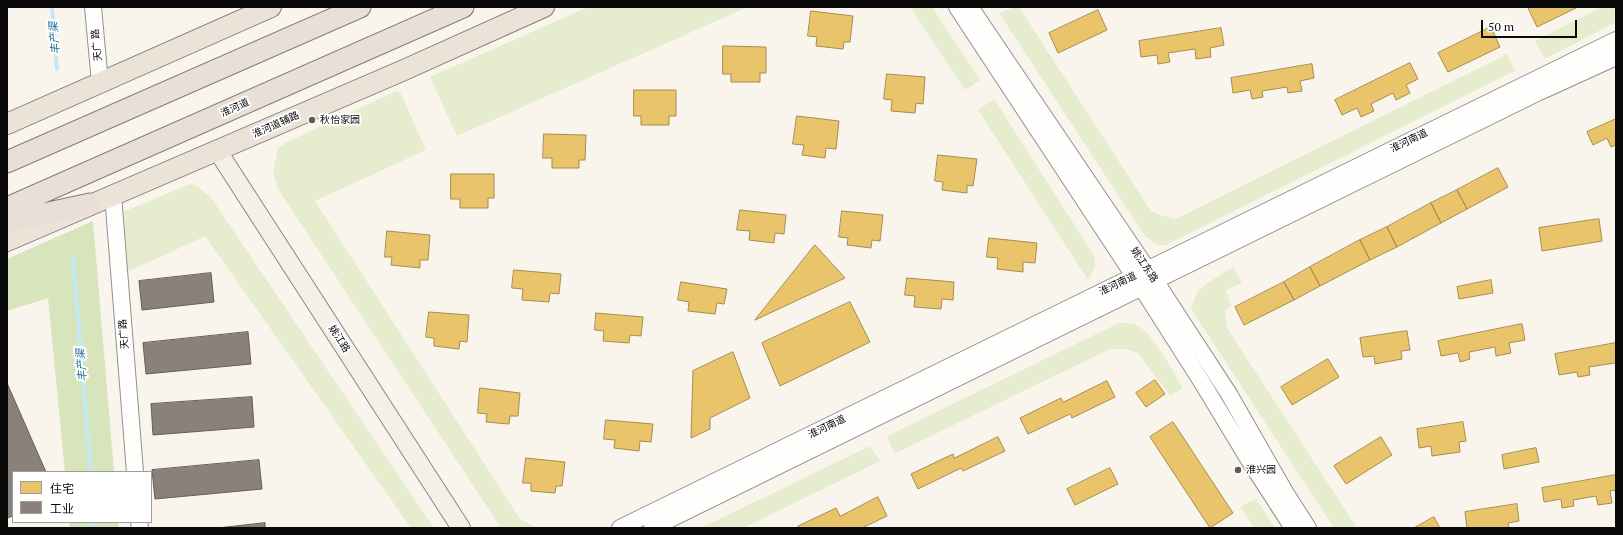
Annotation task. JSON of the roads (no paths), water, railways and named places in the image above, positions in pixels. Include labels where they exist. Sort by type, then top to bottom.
[{"type":"highway","points":[[7,162],[360,7]]},
{"type":"highway","name":"淮河道","points":[[7,208],[463,7]]},
{"type":"highway","points":[[7,222],[90,204]]},
{"type":"main road","points":[[7,124],[271,7]]},
{"type":"main road","name":"淮河道辅路","points":[[7,241],[404,70],[544,7]]},
{"type":"main road","points":[[7,132],[39,110]]},
{"type":"main road","name":"姚江路","points":[[217,150],[461,528]]},
{"type":"street","name":"天广 路","points":[[93,7],[100,83]]},
{"type":"street","name":"姚江东路","points":[[957,7],[1145,279],[1229,394],[1285,492],[1308,528]]},
{"type":"street","name":"姚江东路","points":[[970,7],[1145,279],[1203,384],[1249,460],[1293,528]]},
{"type":"street","name":"淮河南道","points":[[652,528],[1616,40]]},
{"type":"street","name":"淮河南道","points":[[620,528],[1537,93],[1616,57]]},
{"type":"street","name":"天广路","points":[[112,195],[135,471]]},
{"type":"waterway","name":"丰产渠","points":[[52,7],[57,69]]},
{"type":"waterway","name":"丰产渠","points":[[73,257],[91,471]]},
{"type":"waterway","name":"丰产渠","points":[[95,523],[96,528]]},
{"type":"place","name":"秋怡家园","points":[[312,120]]},
{"type":"place","name":"淮兴园","points":[[1238,470]]}]
